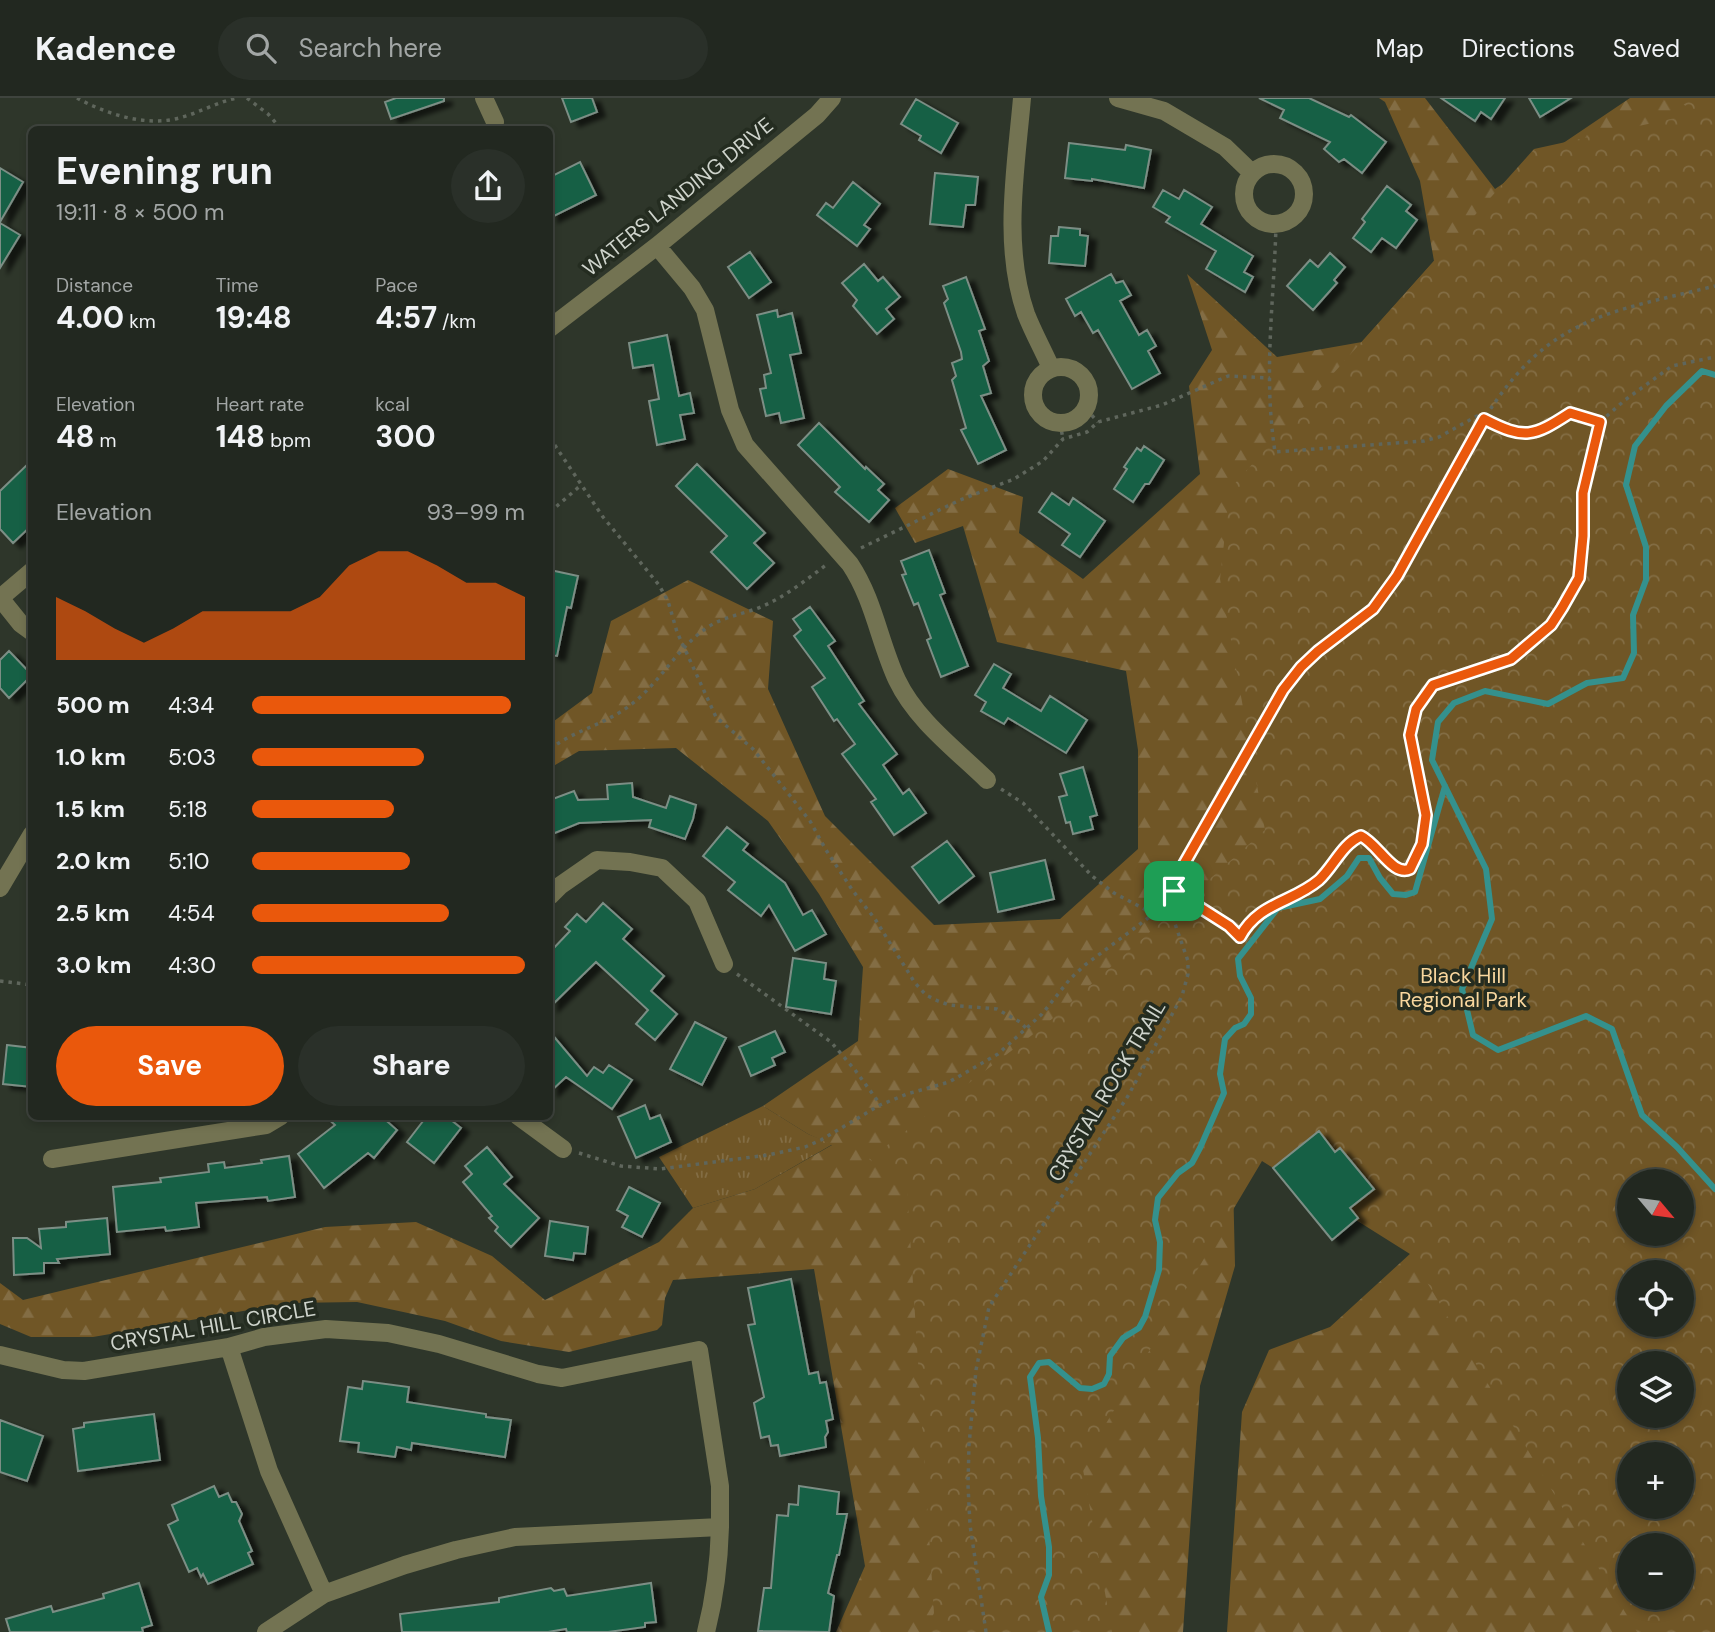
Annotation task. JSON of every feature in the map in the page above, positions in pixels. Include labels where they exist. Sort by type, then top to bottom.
[{"type":"street","points":[[484,98],[495,122]]},
{"type":"street","name":"WATERS LANDING DRIVE","points":[[553,326],[657,246],[817,114],[832,98]]},
{"type":"street","points":[[1022,98],[1013,211],[1015,262],[1026,312],[1051,368]]},
{"type":"street","points":[[1118,98],[1164,111],[1225,146],[1252,173]]},
{"type":"street","points":[[1269,164],[1288,167],[1302,181],[1304,190],[1301,209],[1286,222],[1276,225],[1265,224],[1256,219],[1244,202],[1246,181],[1252,173],[1269,164]]},
{"type":"street","points":[[657,246],[692,288],[705,310],[730,410],[745,445],[861,580],[897,678],[914,709],[987,780]]},
{"type":"street","points":[[1068,367],[1083,376],[1089,392],[1092,415],[1075,420],[1061,431],[1042,416],[1033,400],[1037,381],[1051,368],[1068,367]]},
{"type":"street","points":[[28,574],[0,598],[28,629]]},
{"type":"street","points":[[0,888],[28,841]]},
{"type":"street","points":[[553,893],[561,884],[597,860],[631,862],[662,868],[697,901],[724,964]]},
{"type":"street","points":[[52,1158],[266,1125],[274,1120]]},
{"type":"street","points":[[524,1120],[563,1149]]},
{"type":"street","name":"CRYSTAL HILL CIRCLE","points":[[0,1356],[63,1370],[84,1371],[229,1347],[264,1337],[326,1329],[388,1333],[439,1344],[538,1374],[562,1378],[699,1350],[720,1486],[720,1527]]},
{"type":"street","points":[[229,1347],[269,1471],[324,1594]]},
{"type":"street","points":[[267,1632],[324,1594],[456,1550],[515,1537],[720,1527],[718,1575],[706,1632]]},
{"type":"path","points":[[78,98],[111,113],[160,121],[177,119],[221,101],[237,98]]},
{"type":"path","points":[[247,98],[278,126]]},
{"type":"path","points":[[1276,225],[1270,316],[1271,417],[1275,452],[1424,440],[1439,437],[1477,416],[1518,433],[1541,432],[1570,413],[1600,422]]},
{"type":"path","name":"CRYSTAL ROCK TRAIL","points":[[986,1632],[970,1525],[968,1485],[976,1370],[989,1307],[1128,1096],[1182,996],[1188,974],[1188,961],[1174,921],[1172,900],[1184,864],[1283,690],[1301,667],[1373,609],[1386,592],[1484,419],[1519,370],[1537,352],[1576,326],[1618,310],[1715,286]]},
{"type":"path","points":[[1174,891],[1229,926],[1240,937],[1248,923],[1266,909],[1303,891],[1320,879],[1347,846],[1361,836],[1374,845],[1397,870],[1404,872],[1410,869],[1422,844],[1426,815],[1410,735],[1416,709],[1433,685],[1511,659],[1551,625],[1579,578],[1583,493],[1600,422],[1672,366],[1715,358]]},
{"type":"path","points":[[857,550],[960,500],[1014,479],[1043,461],[1061,431],[1087,432],[1092,415],[1162,405],[1228,376],[1270,378]]},
{"type":"path","points":[[553,443],[580,486],[659,585],[668,601],[677,632],[686,646],[716,717],[753,749],[810,821],[853,891],[875,919],[921,989],[926,995],[949,1005],[997,1009],[1026,1028]]},
{"type":"path","points":[[553,509],[580,486]]},
{"type":"path","points":[[553,747],[622,712],[708,627],[782,597],[828,564]]},
{"type":"path","points":[[987,780],[1023,803],[1092,876],[1114,893],[1152,913]]},
{"type":"path","points":[[563,1149],[621,1166],[660,1169],[768,1155],[805,1147],[880,1105],[949,1082],[998,1054],[1055,1001],[1070,979],[1085,965],[1172,900]]},
{"type":"path","points":[[724,964],[831,1042],[880,1105]]},
{"type":"path","points":[[0,981],[28,984]]},
{"type":"green space","name":"Black Hill Regional Park","points":[[1379,98],[1425,98],[1495,189],[1630,98],[1715,98],[1715,1632],[1227,1632],[1242,1412],[1269,1350],[1330,1327],[1411,1253],[1336,1037],[1233,1180],[1235,1266],[1200,1386],[1183,1632],[836,1632],[865,1566],[814,1269],[673,1280],[665,1298],[662,1325],[657,1330],[569,1352],[501,1341],[445,1321],[357,1302],[290,1303],[93,1337],[31,1337],[0,1324],[0,1283],[23,1300],[325,1227],[416,1222],[492,1256],[545,1300],[659,1242],[693,1208],[755,1189],[832,1145],[808,1134],[763,1106],[858,1041],[863,967],[819,894],[768,821],[676,748],[579,751],[553,766],[553,722],[592,693],[611,621],[688,580],[773,621],[768,689],[825,816],[934,925],[1060,919],[1138,849],[1138,750],[1126,671],[997,642],[963,526],[915,543],[895,508],[948,469],[1023,497],[1019,533],[1083,579],[1200,474],[1189,386],[1212,350],[1187,274],[1277,357],[1362,342],[1434,261],[1420,181],[1385,102]]},
{"type":"green space","name":"Black Hill Regional Park","points":[[1672,98],[1715,98],[1715,1632],[1637,1632],[1624,1610],[1694,1610],[1694,1533],[1617,1533],[1617,1599],[1410,1254],[1262,1161],[1082,1464],[1112,1632],[925,1632],[934,1613],[907,1189],[869,1159],[1044,1026],[1265,830],[1220,579],[1230,489],[1534,149],[1698,113]]},
{"type":"green space","points":[[763,1106],[808,1134],[833,1144],[755,1189],[693,1208],[659,1157]]},
{"type":"building","points":[[396,98],[444,98],[444,101],[391,119],[385,102]]},
{"type":"building","points":[[562,98],[592,98],[597,112],[571,122]]},
{"type":"building","points":[[1259,98],[1309,98],[1349,117],[1351,115],[1386,142],[1362,173],[1344,159],[1339,162],[1324,149],[1330,142],[1280,118],[1284,110]]},
{"type":"building","points":[[1441,98],[1505,98],[1491,119],[1481,112],[1475,121]]},
{"type":"building","points":[[1529,98],[1571,98],[1540,117]]},
{"type":"building","points":[[916,99],[958,123],[941,153],[919,140],[921,136],[901,124]]},
{"type":"building","points":[[1069,143],[1125,150],[1126,145],[1151,150],[1144,188],[1092,179],[1065,178]]},
{"type":"building","points":[[580,162],[596,195],[553,216],[553,176]]},
{"type":"building","points":[[0,168],[23,182],[0,222]]},
{"type":"building","points":[[935,173],[978,177],[975,205],[966,205],[963,227],[930,224]]},
{"type":"building","points":[[853,182],[880,204],[864,225],[870,229],[857,246],[817,215],[826,203],[833,208]]},
{"type":"building","points":[[1387,186],[1411,205],[1406,211],[1417,220],[1396,248],[1382,238],[1371,252],[1353,238],[1365,222],[1362,219]]},
{"type":"building","points":[[1163,190],[1179,199],[1184,190],[1212,207],[1201,224],[1253,256],[1244,272],[1253,277],[1245,292],[1206,269],[1216,251],[1166,222],[1170,217],[1153,207]]},
{"type":"building","points":[[0,223],[20,235],[0,268]]},
{"type":"building","points":[[1059,227],[1080,229],[1080,235],[1088,236],[1085,266],[1049,263],[1051,236],[1058,236]]},
{"type":"building","points":[[750,252],[771,282],[749,298],[728,267]]},
{"type":"building","points":[[1330,253],[1345,267],[1334,280],[1337,283],[1313,310],[1287,286],[1310,260],[1318,267]]},
{"type":"building","points":[[864,264],[878,281],[883,277],[900,297],[886,309],[894,319],[877,334],[853,306],[857,300],[842,283]]},
{"type":"building","points":[[1111,274],[1116,283],[1123,281],[1131,295],[1120,301],[1139,335],[1147,330],[1156,346],[1148,351],[1160,373],[1132,389],[1098,330],[1093,333],[1081,312],[1075,316],[1066,299]]},
{"type":"building","points":[[966,277],[985,329],[979,331],[989,361],[983,366],[991,393],[981,396],[1006,450],[978,464],[961,430],[966,428],[952,380],[956,376],[952,363],[962,359],[944,303],[948,299],[943,286]]},
{"type":"building","points":[[777,310],[778,317],[792,313],[801,353],[790,355],[804,418],[781,423],[779,413],[766,416],[760,389],[766,388],[764,375],[771,373],[757,315]]},
{"type":"building","points":[[667,335],[679,396],[690,393],[694,413],[680,415],[685,439],[657,445],[649,401],[659,399],[653,365],[633,368],[629,343]]},
{"type":"building","points":[[819,423],[884,484],[878,490],[889,500],[869,522],[835,492],[840,487],[798,445]]},
{"type":"building","points":[[1144,446],[1164,460],[1149,484],[1145,484],[1133,502],[1114,489],[1137,448],[1141,451]]},
{"type":"building","points":[[28,464],[28,529],[13,543],[0,529],[0,491]]},
{"type":"building","points":[[697,464],[765,533],[754,543],[774,563],[747,589],[711,552],[727,536],[676,486]]},
{"type":"building","points":[[1052,493],[1069,505],[1073,498],[1105,521],[1080,557],[1062,545],[1070,534],[1039,512]]},
{"type":"building","points":[[929,550],[945,593],[940,595],[968,666],[941,677],[927,640],[931,638],[918,603],[914,605],[902,575],[906,574],[901,561]]},
{"type":"building","points":[[553,571],[578,576],[571,608],[567,607],[557,656],[553,655]]},
{"type":"building","points":[[810,607],[835,641],[828,646],[864,701],[859,704],[897,754],[883,765],[903,794],[909,789],[926,813],[894,835],[871,802],[876,799],[842,754],[855,744],[837,719],[834,721],[812,687],[825,678],[794,636],[801,630],[793,619]]},
{"type":"building","points":[[9,651],[28,671],[28,679],[9,698],[0,688],[0,660]]},
{"type":"building","points":[[994,664],[1011,674],[1003,688],[1041,711],[1050,696],[1087,720],[1066,753],[1008,718],[1004,724],[981,711],[986,702],[975,695]]},
{"type":"building","points":[[1083,767],[1097,815],[1090,817],[1093,829],[1073,834],[1070,822],[1066,823],[1059,797],[1067,795],[1060,774]]},
{"type":"building","points":[[632,783],[633,797],[666,808],[670,796],[696,805],[685,839],[649,827],[651,820],[579,823],[553,834],[553,799],[574,791],[578,800],[608,799],[607,785]]},
{"type":"building","points":[[727,827],[748,844],[743,850],[785,883],[803,915],[812,910],[826,934],[795,951],[769,905],[761,916],[728,890],[735,882],[703,856]]},
{"type":"building","points":[[947,841],[974,876],[939,903],[912,867]]},
{"type":"building","points":[[1045,860],[1054,899],[998,912],[990,873]]},
{"type":"building","points":[[603,903],[632,929],[623,939],[664,976],[651,991],[677,1014],[655,1040],[636,1024],[648,1010],[596,962],[553,1004],[553,949],[570,931],[565,927],[577,914],[586,922]]},
{"type":"building","points":[[793,958],[826,963],[824,979],[836,981],[831,1014],[786,1007]]},
{"type":"building","points":[[695,1022],[726,1038],[702,1085],[670,1069]]},
{"type":"building","points":[[775,1031],[785,1052],[772,1058],[775,1065],[751,1076],[739,1047]]},
{"type":"building","points":[[553,1036],[587,1076],[594,1067],[603,1073],[609,1065],[632,1080],[612,1109],[566,1077],[553,1089]]},
{"type":"building","points":[[7,1045],[28,1048],[28,1087],[3,1084]]},
{"type":"building","points":[[645,1105],[650,1119],[660,1115],[671,1142],[636,1158],[618,1117]]},
{"type":"building","points":[[329,1120],[386,1120],[397,1130],[374,1158],[368,1153],[324,1188],[298,1154],[335,1125]]},
{"type":"building","points":[[424,1120],[451,1120],[461,1128],[434,1163],[407,1142]]},
{"type":"building","points":[[1319,1131],[1335,1152],[1340,1148],[1374,1189],[1350,1208],[1358,1218],[1332,1240],[1273,1168]]},
{"type":"building","points":[[487,1147],[512,1177],[504,1184],[539,1218],[511,1247],[495,1231],[498,1227],[489,1218],[492,1216],[463,1182],[472,1174],[465,1166]]},
{"type":"building","points":[[289,1156],[295,1197],[268,1201],[267,1197],[196,1203],[199,1227],[117,1232],[113,1187],[161,1182],[160,1178],[209,1172],[208,1164],[224,1162],[225,1168]]},
{"type":"building","points":[[629,1187],[660,1203],[642,1237],[622,1227],[628,1216],[617,1210]]},
{"type":"building","points":[[107,1218],[110,1254],[57,1259],[59,1263],[44,1263],[44,1273],[14,1275],[13,1238],[27,1238],[41,1248],[39,1229],[66,1227],[66,1222]]},
{"type":"building","points":[[550,1221],[588,1227],[585,1254],[574,1253],[573,1260],[545,1256]]},
{"type":"building","points":[[791,1279],[809,1374],[818,1372],[820,1383],[826,1382],[833,1419],[826,1421],[826,1447],[780,1456],[778,1445],[771,1446],[769,1436],[761,1438],[754,1403],[764,1397],[748,1325],[755,1324],[748,1288]]},
{"type":"building","points":[[363,1381],[409,1387],[407,1402],[511,1420],[505,1457],[412,1443],[411,1450],[397,1447],[395,1457],[358,1452],[359,1443],[340,1441],[348,1387],[362,1389]]},
{"type":"building","points":[[154,1414],[160,1460],[78,1471],[73,1429],[84,1427],[84,1423]]},
{"type":"building","points":[[0,1420],[43,1436],[27,1481],[0,1472]]},
{"type":"building","points":[[214,1486],[219,1497],[228,1493],[242,1514],[239,1521],[252,1551],[248,1553],[253,1564],[208,1584],[197,1568],[189,1572],[168,1525],[178,1520],[172,1505]]},
{"type":"building","points":[[799,1486],[839,1492],[837,1514],[847,1514],[828,1593],[834,1596],[829,1632],[758,1631],[764,1588],[771,1588],[777,1515],[788,1516],[789,1504],[798,1505]]},
{"type":"building","points":[[139,1583],[152,1625],[142,1628],[143,1632],[10,1632],[6,1619],[51,1606],[53,1612],[104,1598],[103,1594]]},
{"type":"building","points":[[651,1583],[656,1622],[645,1623],[645,1627],[608,1632],[567,1632],[566,1629],[548,1632],[402,1632],[400,1614],[499,1602],[499,1598],[551,1588],[554,1591],[564,1589],[567,1596]]},
{"type":"waterway","points":[[1715,375],[1702,371],[1666,406],[1635,446],[1626,485],[1646,547],[1646,580],[1633,615],[1634,653],[1623,678],[1587,683],[1548,704],[1485,691],[1454,703],[1438,722],[1432,760],[1486,869],[1492,919],[1462,989],[1473,1035],[1498,1050],[1586,1016],[1612,1029],[1642,1115],[1677,1147],[1715,1189]]},
{"type":"waterway","points":[[1049,1632],[1041,1597],[1049,1575],[1049,1547],[1041,1496],[1038,1438],[1030,1377],[1039,1363],[1049,1362],[1080,1388],[1092,1389],[1104,1384],[1109,1374],[1110,1356],[1123,1338],[1139,1328],[1145,1317],[1159,1270],[1160,1242],[1155,1220],[1158,1198],[1178,1173],[1192,1163],[1200,1148],[1224,1093],[1220,1074],[1225,1039],[1235,1028],[1244,1024],[1251,1014],[1251,998],[1240,976],[1238,959],[1278,908],[1320,899],[1347,876],[1359,858],[1369,858],[1393,894],[1406,895],[1415,892],[1445,786]]},
{"type":"route","points":[[1570,413],[1600,422],[1583,493],[1579,578],[1562,608],[1551,625],[1511,659],[1433,685],[1416,709],[1410,735],[1426,815],[1422,844],[1410,869],[1404,872],[1397,870],[1374,845],[1361,836],[1347,846],[1320,879],[1303,891],[1266,909],[1248,923],[1240,937],[1229,926],[1174,891],[1184,864],[1283,690],[1318,651],[1373,609],[1397,576],[1484,419],[1518,433],[1541,432],[1570,413]]}]
